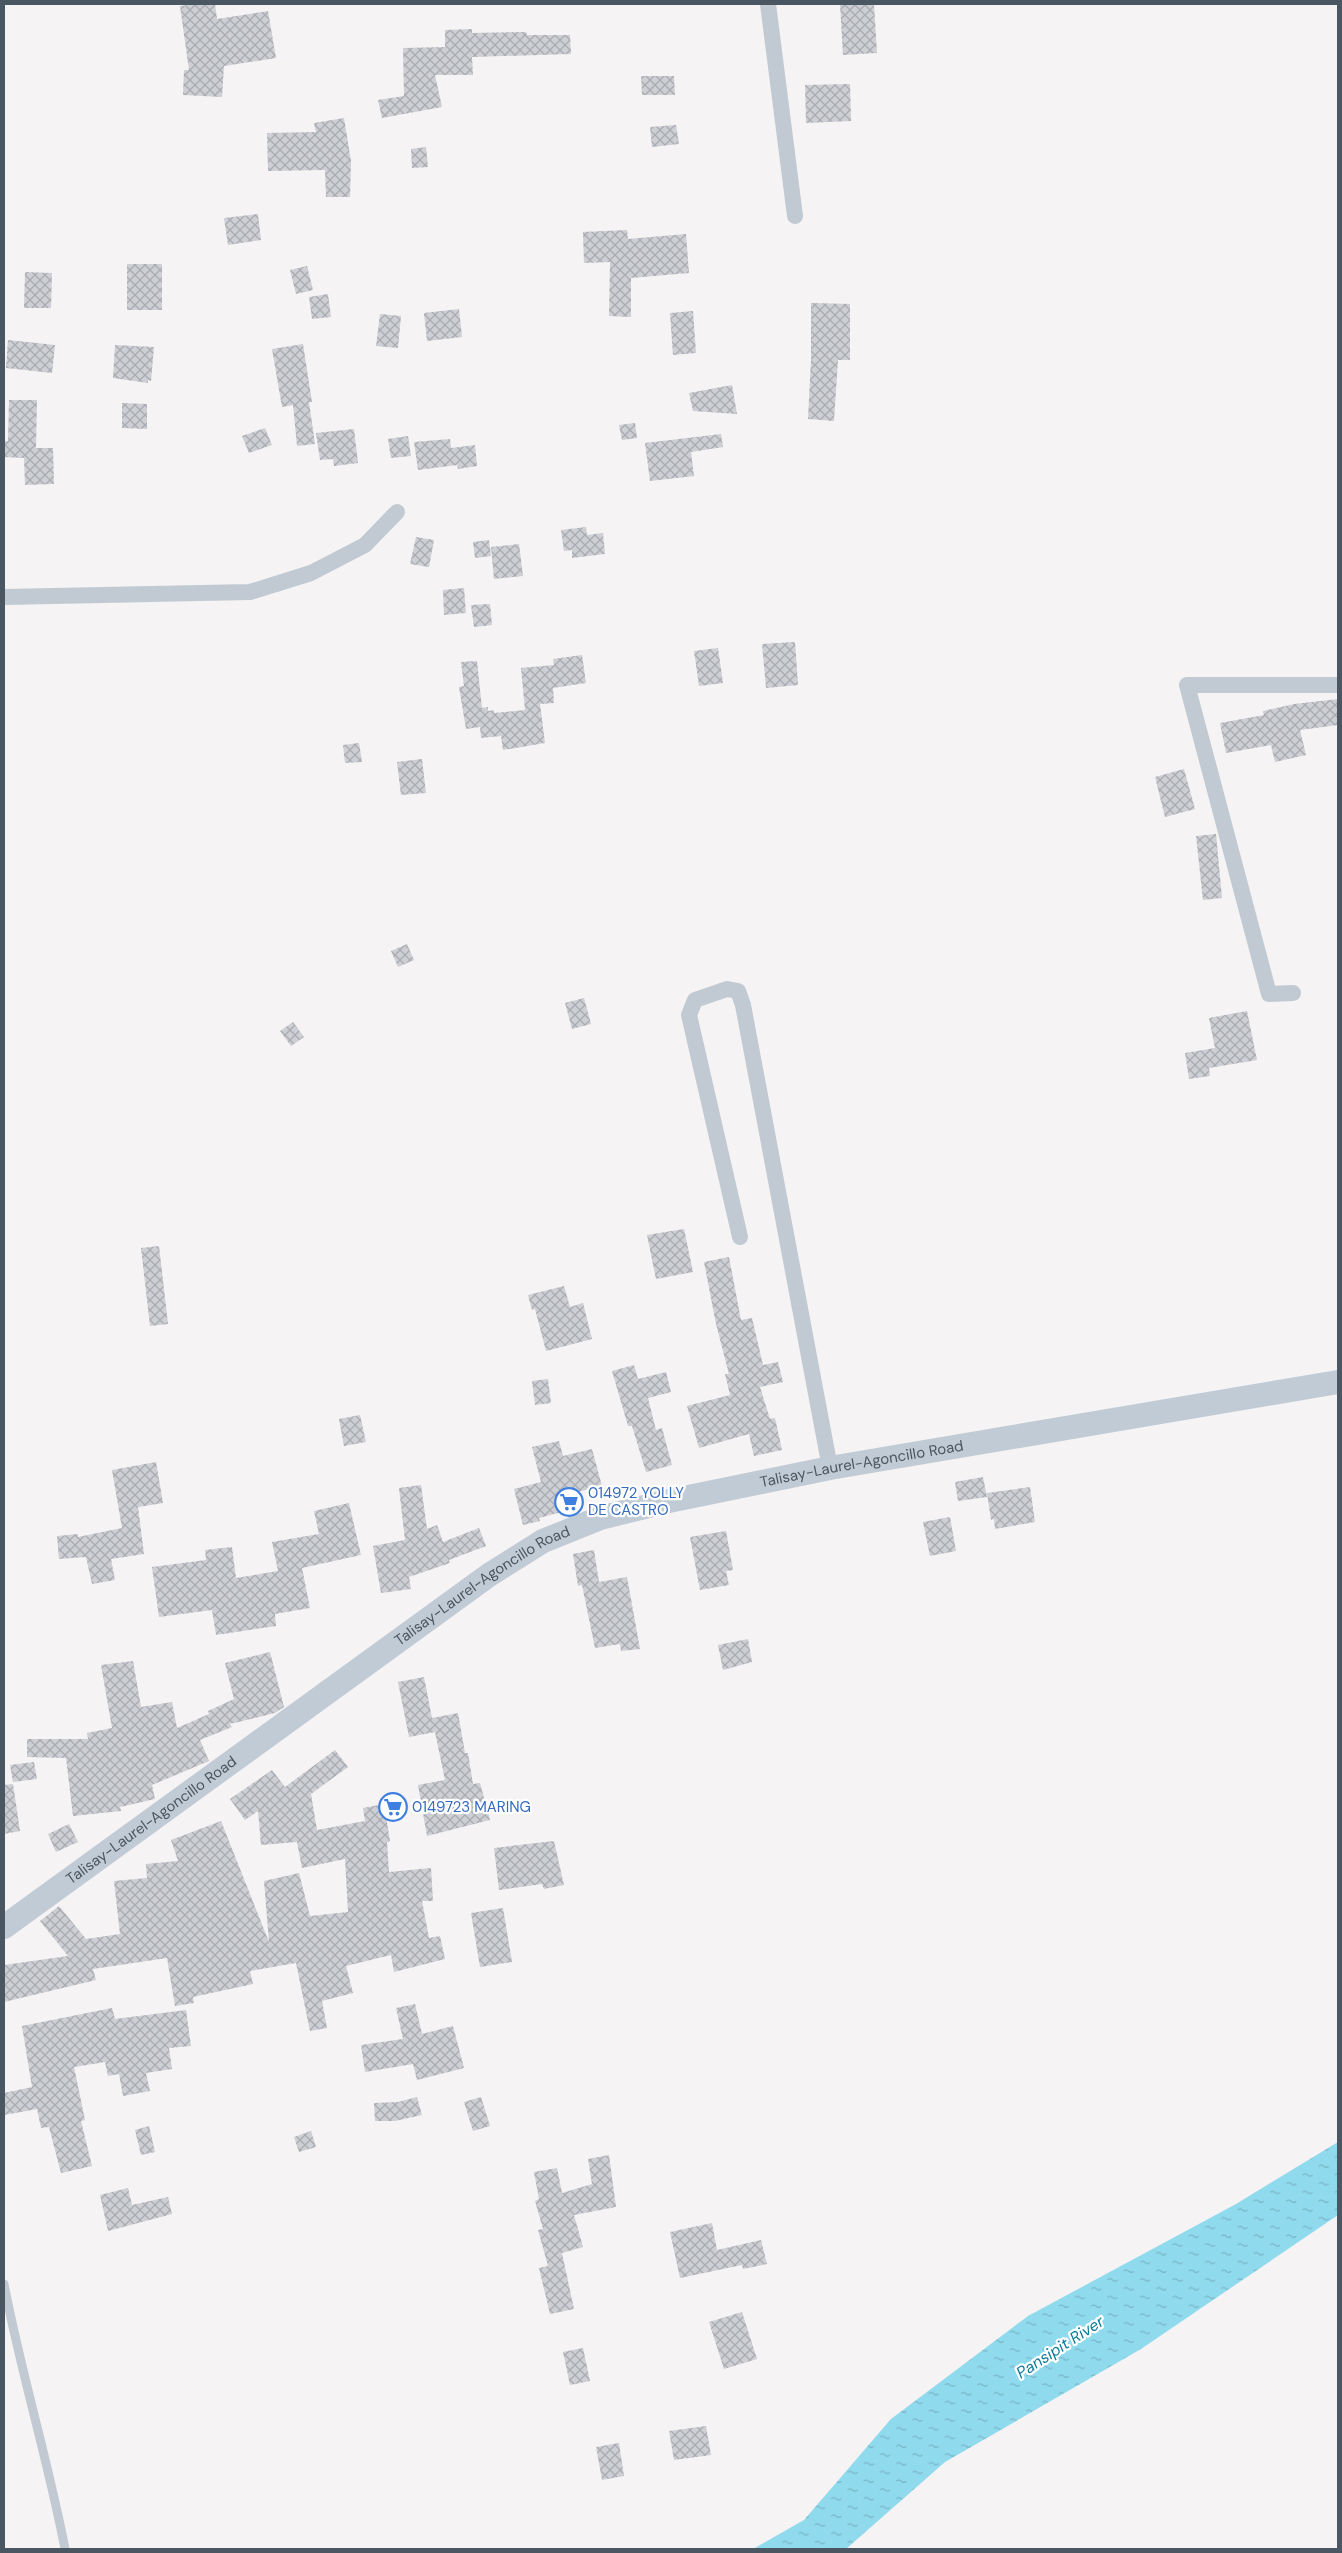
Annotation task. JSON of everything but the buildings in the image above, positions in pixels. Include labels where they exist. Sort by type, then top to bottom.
[{"type":"main road","name":"Talisay-Laurel-Agoncillo Road","points":[[4,1928],[488,1575],[543,1541],[609,1516],[669,1501],[830,1468],[1338,1382]]},
{"type":"street","points":[[768,4],[796,216]]},
{"type":"street","points":[[4,597],[250,592],[311,572],[364,545],[397,512]]},
{"type":"street","points":[[1293,993],[1269,994],[1187,685],[1338,685]]},
{"type":"street","points":[[740,1236],[689,1015],[695,1000],[726,989],[738,991],[743,1005],[830,1468]]},
{"type":"lane","points":[[4,2284],[12,2326],[53,2486],[65,2549]]},
{"type":"water","name":"Pansipit River","points":[[1338,2142],[1338,2215],[1141,2349],[945,2462],[846,2549],[753,2549],[804,2520],[891,2419],[1028,2316],[1236,2204]]},
{"type":"place","name":"014972 YOLLY DE CASTRO","points":[[569,1502]]},
{"type":"place","name":"0149723 MARING","points":[[393,1807]]}]
